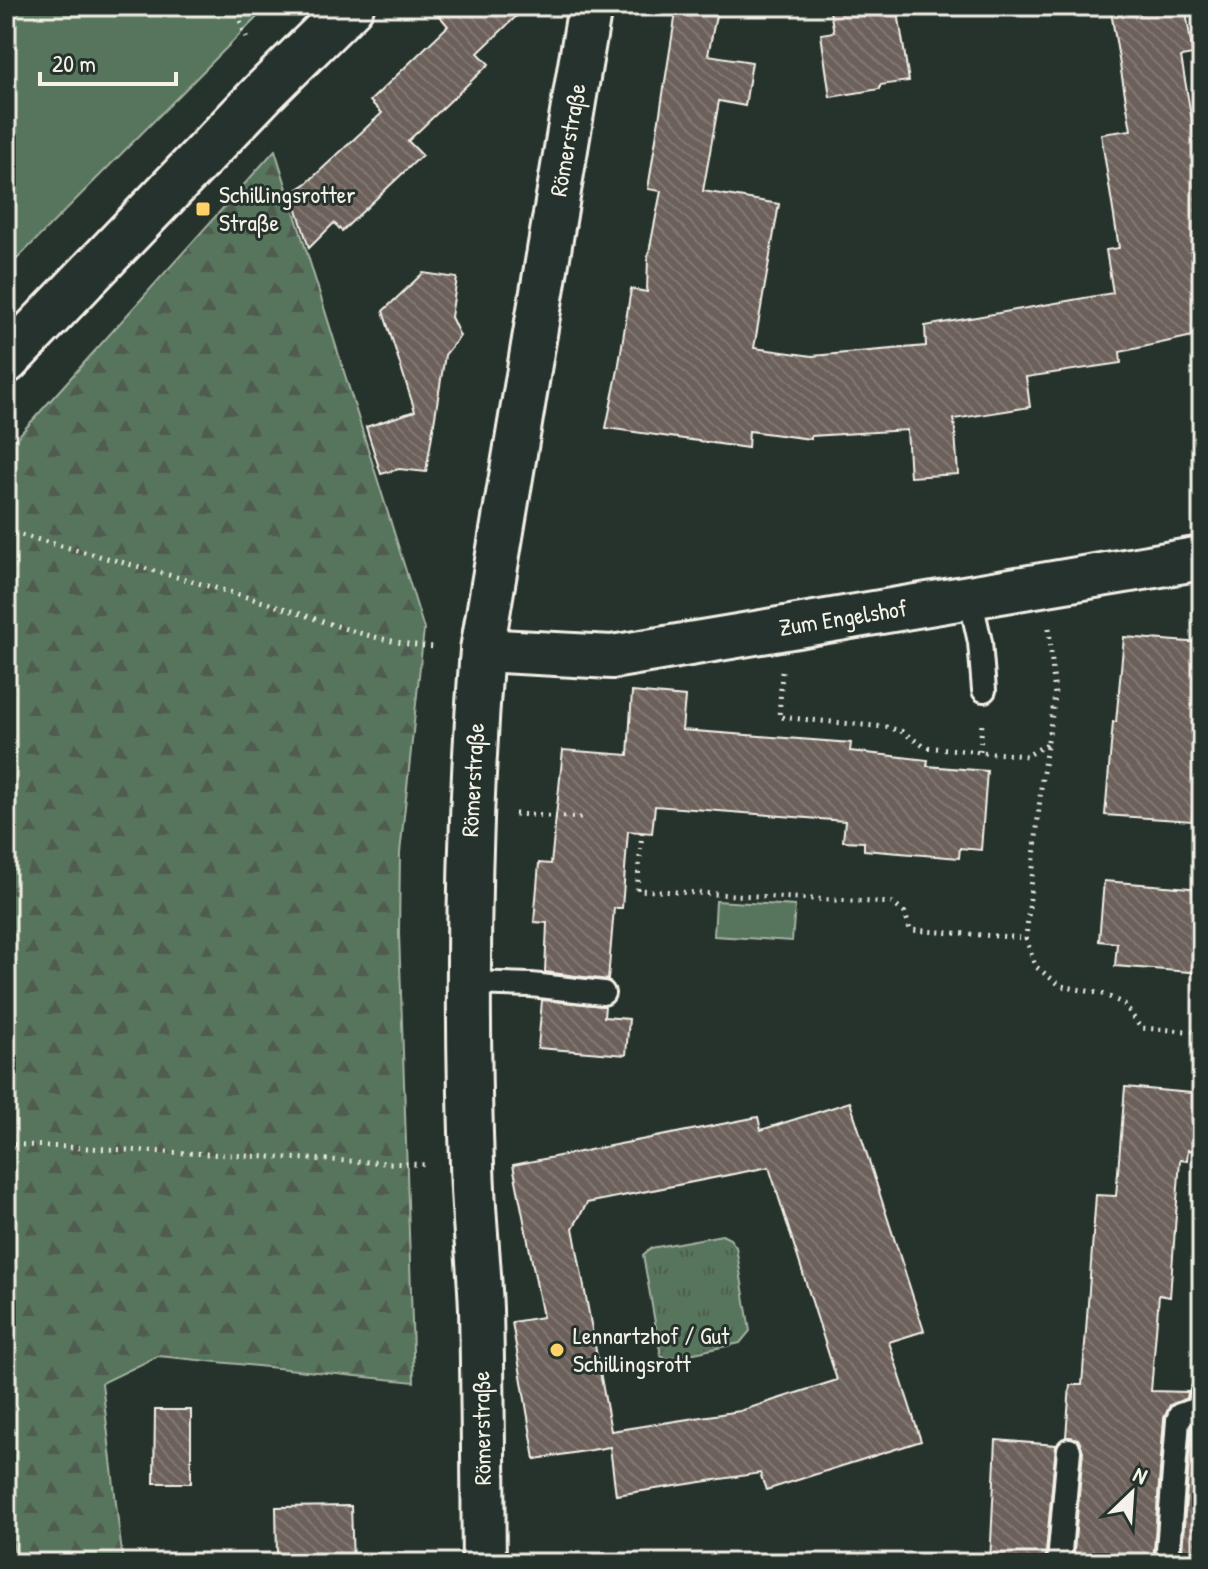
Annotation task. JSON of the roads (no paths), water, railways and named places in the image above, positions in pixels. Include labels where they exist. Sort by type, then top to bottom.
[{"type":"street","points":[[6,361],[351,6]]},
{"type":"street","name":"Römerstraße","points":[[484,1563],[481,1307],[472,1167],[470,811],[482,650],[590,6]]},
{"type":"street","name":"Zum Engelshof","points":[[482,650],[612,657],[1202,558]]},
{"type":"lane","points":[[970,597],[980,642],[984,690]]},
{"type":"lane","points":[[470,983],[531,985],[603,993]]},
{"type":"lane","points":[[1167,1563],[1179,1418],[1199,1409],[1202,1394]]},
{"type":"lane","points":[[1059,1563],[1069,1450]]},
{"type":"place","name":"Schillingsrotter Straße","points":[[203,209]]},
{"type":"place","name":"Lennartzhof / Gut Schillingsrott","points":[[557,1350]]}]
